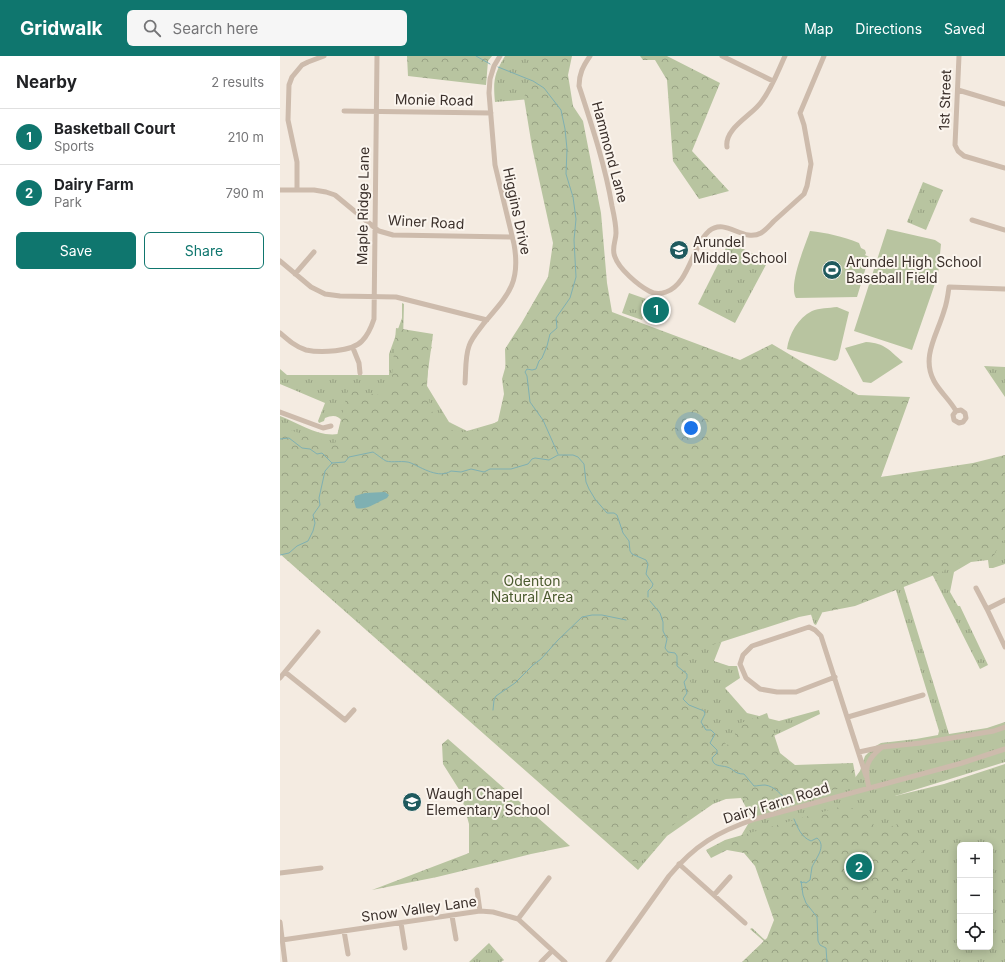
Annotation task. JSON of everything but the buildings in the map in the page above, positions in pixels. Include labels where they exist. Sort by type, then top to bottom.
[{"type":"street","points":[[297,190],[297,162],[288,120],[289,85],[297,70],[302,65],[324,56]]},
{"type":"street","name":"Maple Ridge Lane","points":[[353,348],[362,342],[369,333],[374,320],[377,56]]},
{"type":"street","name":"Higgins Drive","points":[[466,383],[467,354],[473,337],[509,293],[514,282],[516,271],[516,255],[495,165],[491,113],[490,79],[494,66],[500,56]]},
{"type":"street","name":"Hammond Lane","points":[[590,56],[581,70],[579,77],[580,86],[608,181],[616,233],[613,248],[614,256],[622,269],[649,291],[656,294],[666,292],[675,287],[683,276],[702,240],[710,231],[718,227],[726,227],[750,236],[760,233],[804,194],[811,164],[804,125],[800,112],[824,56]]},
{"type":"street","points":[[722,56],[773,81]]},
{"type":"street","points":[[727,147],[726,143],[730,133],[762,102],[785,56]]},
{"type":"street","name":"1st Street","points":[[959,56],[955,144],[958,151],[964,156],[1005,168]]},
{"type":"street","points":[[958,90],[1005,104]]},
{"type":"street","name":"Monie Road","points":[[344,111],[491,113]]},
{"type":"street","name":"Winer Road","points":[[280,190],[326,192],[335,195],[379,231],[393,234],[512,237]]},
{"type":"street","points":[[972,220],[1005,230]]},
{"type":"street","points":[[295,274],[314,252]]},
{"type":"street","points":[[280,262],[311,287],[325,294],[340,296],[396,297],[487,320]]},
{"type":"street","points":[[956,411],[934,381],[929,368],[928,360],[930,348],[945,310],[949,287],[1005,289]]},
{"type":"street","points":[[280,333],[290,342],[306,350],[339,351],[353,348],[359,363],[360,373]]},
{"type":"street","points":[[280,412],[323,428],[331,426]]},
{"type":"street","points":[[976,588],[1005,647]]},
{"type":"street","points":[[987,609],[1005,600]]},
{"type":"street","points":[[835,677],[796,692],[777,692],[760,688],[746,678],[740,664],[743,655],[752,646],[809,627],[815,630],[821,636],[835,677],[848,717],[869,788]]},
{"type":"street","points":[[280,678],[318,632]]},
{"type":"street","points":[[285,672],[345,720],[354,710]]},
{"type":"street","points":[[848,717],[923,695]]},
{"type":"street","points":[[859,752],[882,747],[921,743],[994,731],[1005,727]]},
{"type":"street","points":[[866,776],[870,758],[882,747]]},
{"type":"street","name":"Dairy Farm Road","points":[[608,962],[669,876],[692,851],[707,840],[724,831],[755,819],[962,763],[1005,749]]},
{"type":"street","points":[[679,864],[745,923]]},
{"type":"street","points":[[280,873],[321,868]]},
{"type":"street","points":[[714,895],[730,877]]},
{"type":"street","points":[[518,919],[548,878]]},
{"type":"street","points":[[477,890],[480,911]]},
{"type":"street","name":"Snow Valley Lane","points":[[282,940],[480,911],[499,913],[518,919],[565,962]]},
{"type":"street","points":[[452,916],[456,939]]},
{"type":"street","points":[[280,922],[285,962]]},
{"type":"street","points":[[401,923],[405,948]]},
{"type":"street","points":[[344,931],[348,954]]},
{"type":"street","points":[[541,962],[552,951]]},
{"type":"green space","points":[[407,56],[492,56],[488,61],[486,85],[408,76]]},
{"type":"green space","name":"Odenton Natural Area","points":[[505,56],[544,56],[571,291],[881,477],[1005,469],[1005,564],[989,568],[988,560],[971,562],[954,572],[950,592],[958,606],[960,606],[988,665],[980,669],[928,566],[900,575],[949,734],[987,728],[1005,722],[1005,762],[895,796],[944,784],[1005,764],[1005,962],[749,962],[766,943],[750,929],[752,928],[767,942],[784,923],[775,889],[738,841],[754,814],[750,815],[741,798],[726,799],[713,804],[667,836],[638,870],[280,554],[280,416],[308,429],[331,434],[338,434],[342,421],[337,417],[332,416],[325,418],[324,421],[319,423],[318,421],[325,403],[280,384],[280,369],[287,375],[389,375],[389,354],[402,318],[402,303],[404,304],[403,339],[432,347],[429,354],[427,386],[449,422],[467,431],[498,422],[506,409],[502,379],[514,337],[552,300],[557,239],[530,99],[495,102],[494,88],[496,73]],"holes":[[[892,577],[939,731],[938,735],[881,743],[874,747],[865,756],[860,771],[852,782],[803,777],[763,741],[820,714],[819,710],[779,721],[747,713],[725,688],[740,678],[737,666],[729,666],[714,661],[725,633],[809,608],[814,624],[816,625],[822,613],[819,600]]]},
{"type":"green space","name":"Odenton Natural Area","points":[[539,56],[572,56],[568,75],[573,106],[583,121],[601,213],[607,283],[612,312],[740,360],[772,344],[858,395],[910,397],[881,477],[973,463],[1005,455],[1005,540],[999,542],[994,556],[954,564],[942,572],[855,606],[799,617],[712,645],[680,658],[709,724],[726,744],[739,750],[733,726],[767,713],[780,753],[795,765],[853,763],[857,784],[754,809],[739,794],[716,796],[670,827],[638,866],[497,740],[280,552],[280,427],[335,444],[348,390],[379,395],[391,389],[396,328],[433,334],[426,386],[431,410],[442,425],[458,433],[486,428],[498,421],[506,385],[505,349],[548,277],[553,243],[532,147],[524,98],[535,61]]},
{"type":"green space","points":[[640,56],[667,56],[720,83],[692,151],[729,191],[699,199],[673,161],[667,80],[655,60],[643,60]]},
{"type":"green space","points":[[923,182],[943,190],[926,230],[907,222]]},
{"type":"green space","points":[[887,229],[935,240],[941,244],[938,275],[912,350],[854,331]]},
{"type":"green space","name":"Arundel High School Baseball Field","points":[[810,231],[834,235],[859,243],[861,248],[865,250],[865,255],[869,257],[857,297],[796,298],[794,284],[801,255]]},
{"type":"green space","points":[[729,242],[768,261],[735,323],[698,304]]},
{"type":"green space","points":[[629,293],[649,300],[642,320],[622,313]]},
{"type":"green space","points":[[650,301],[667,308],[663,320],[645,313]]},
{"type":"green space","points":[[837,307],[849,312],[838,359],[835,361],[787,349],[792,332],[802,318],[815,310]]},
{"type":"green space","points":[[866,342],[883,346],[903,362],[871,383],[863,382],[845,348]]},
{"type":"green space","points":[[984,366],[1005,367],[1005,397]]},
{"type":"green space","points":[[448,739],[570,846],[437,877],[372,890],[469,853],[469,824],[460,791],[443,764],[442,744]]},
{"type":"green space","points":[[843,806],[864,811],[878,831],[901,823],[924,849],[868,919],[870,962],[742,962],[767,938],[774,920],[755,866],[744,853],[727,850],[711,858],[706,850],[725,840]]},
{"type":"green space","points":[[489,943],[504,960],[501,962],[469,962]]},
{"type":"water","points":[[385,492],[389,495],[387,498],[367,507],[360,509],[356,508],[354,501],[355,496],[365,493]]},
{"type":"waterway","points":[[476,56],[490,64]]},
{"type":"waterway","points":[[498,67],[533,81],[544,88],[561,110],[565,129],[567,149],[566,174],[573,197],[576,219],[574,240],[576,277],[570,298],[556,318],[557,328],[550,334],[542,358],[536,369],[527,369],[525,372],[527,376],[530,402],[543,420],[558,454]]},
{"type":"waterway","points":[[280,439],[289,438],[302,448],[310,449],[317,454],[322,453],[332,463],[345,462],[349,457],[373,452],[386,461],[408,462],[425,470],[441,474],[451,471],[461,472],[471,469],[484,472],[490,469],[511,469],[528,464],[535,458],[549,460],[558,455],[573,455],[578,457],[584,464],[586,482],[595,499],[607,513],[614,513],[617,515],[623,533],[629,541],[630,551],[632,554],[646,560],[648,564],[646,574],[653,584],[648,591],[648,597]]},
{"type":"waterway","points":[[280,555],[289,553],[297,546],[308,541],[315,523],[313,515],[320,505],[319,498],[325,471],[332,463]]},
{"type":"waterway","points":[[650,601],[660,613],[663,622],[663,631],[667,639],[665,648],[668,652],[675,653],[677,656],[677,666],[687,674],[687,678],[684,682],[687,693],[683,699],[689,705],[704,711],[705,714],[701,722],[706,730],[711,730],[715,734],[710,743],[717,750],[717,753],[712,758],[714,763],[744,774],[754,786],[765,785],[772,787],[787,801]]},
{"type":"waterway","points":[[493,710],[496,696],[515,683],[582,617],[602,615],[626,620]]},
{"type":"waterway","points":[[794,819],[800,832],[805,837],[811,841],[817,838],[821,845],[820,852],[812,867],[810,880],[806,883],[804,882],[801,883],[801,881],[803,895],[806,903],[817,917],[818,941],[820,945],[826,948],[827,962]]},
{"type":"place","name":"Arundel Middle School","points":[[679,250]]},
{"type":"place","name":"Arundel High School Baseball Field","points":[[832,270]]},
{"type":"place","name":"Basketball Court","points":[[656,310]]},
{"type":"place","name":"Waugh Chapel Elementary School","points":[[412,802]]},
{"type":"place","name":"Dairy Farm","points":[[859,867]]}]
